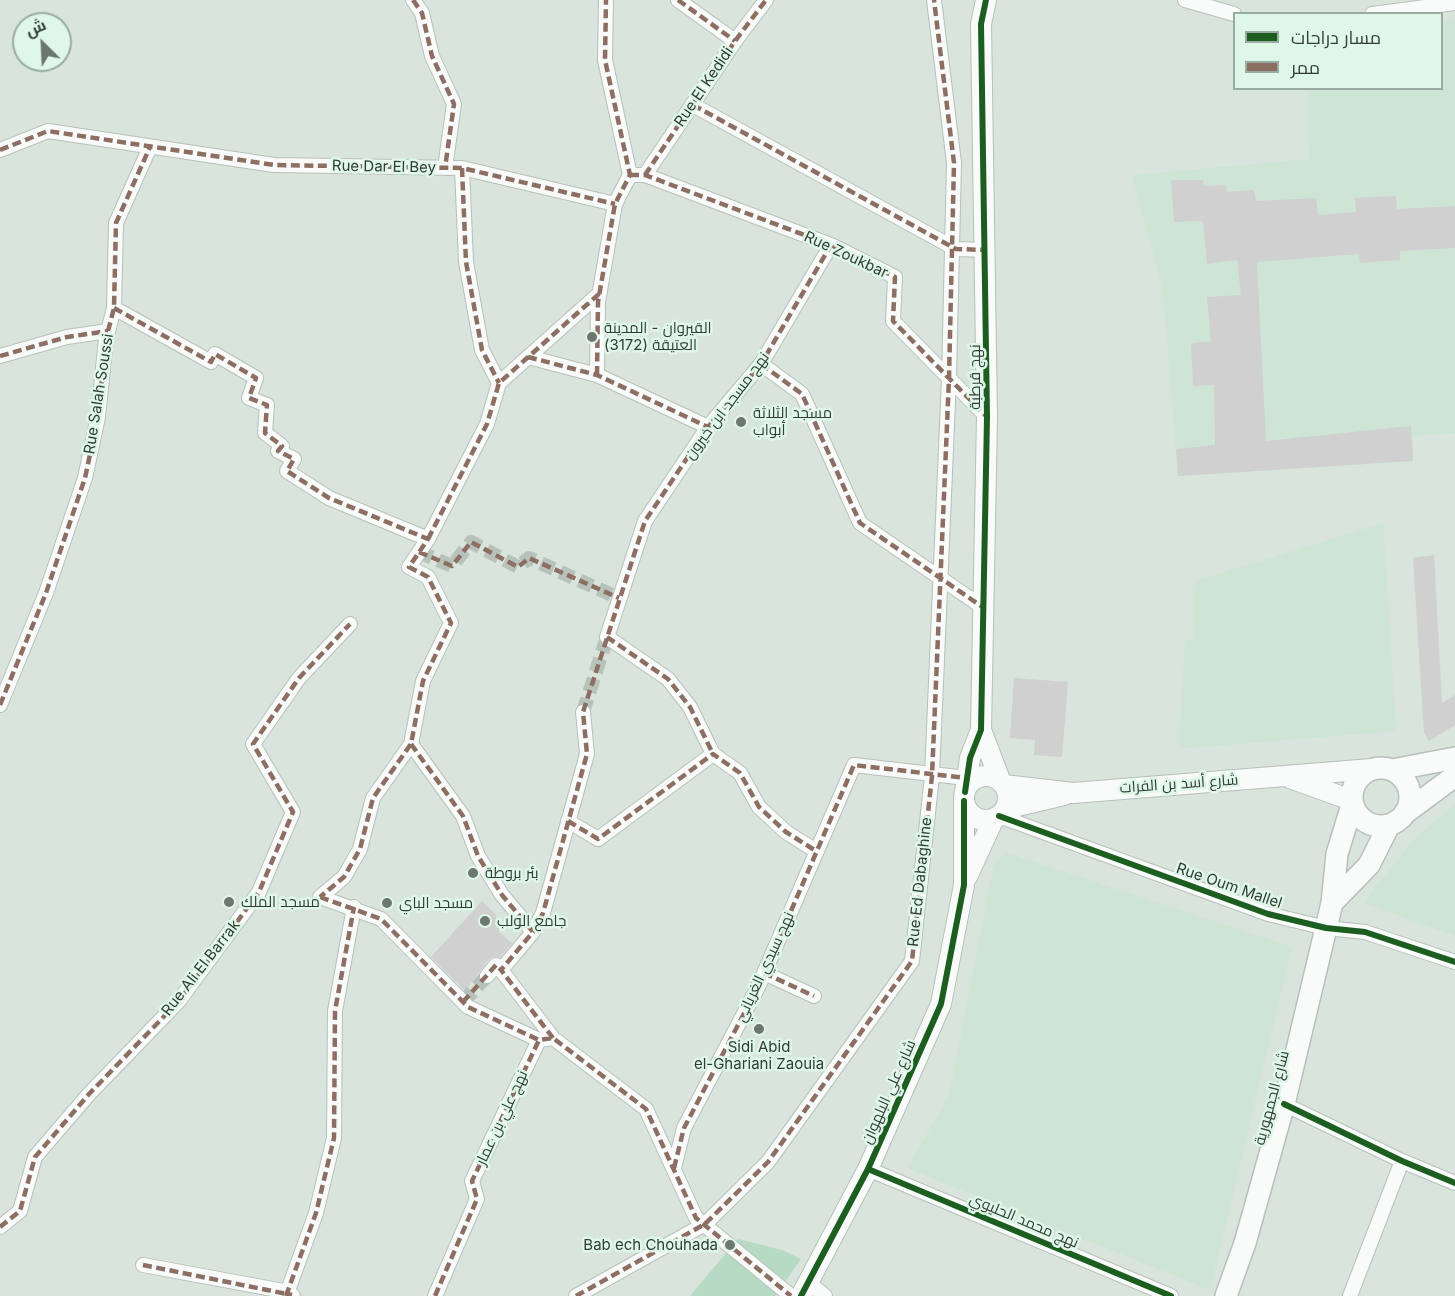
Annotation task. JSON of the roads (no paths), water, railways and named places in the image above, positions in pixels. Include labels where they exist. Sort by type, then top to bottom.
[{"type":"main road","points":[[1455,758],[1382,769],[1359,778],[1352,792],[1352,803],[1362,820],[1371,825],[1397,819],[1455,776]]},
{"type":"main road","points":[[1332,903],[1369,864],[1397,819],[1409,805],[1409,788],[1405,780],[1382,769]]},
{"type":"main road","name":"شارع الجمهورية","points":[[1226,1296],[1245,1243],[1284,1104],[1332,903],[1337,854],[1352,803]]},
{"type":"street","points":[[413,0],[423,6],[432,56],[454,104],[445,168]]},
{"type":"street","points":[[597,375],[600,293],[615,204],[630,176],[605,60],[606,0]]},
{"type":"street","points":[[678,0],[735,41]]},
{"type":"street","name":"Rue El Kedidi","points":[[645,175],[765,0]]},
{"type":"street","name":"Rue Ed Dabaghine","points":[[576,1296],[705,1224],[768,1162],[912,961],[932,776],[949,378],[954,163],[934,0]]},
{"type":"street","name":"نهج قرطبة","points":[[974,0],[981,24]]},
{"type":"street","name":"نهج قرطبة","points":[[981,730],[987,417],[981,24],[986,0]]},
{"type":"street","points":[[1185,0],[1233,14]]},
{"type":"street","points":[[1387,12],[1455,3]]},
{"type":"street","points":[[693,105],[957,249],[986,250]]},
{"type":"street","name":"Rue Dar El Bey","points":[[0,150],[48,131],[274,165],[462,168],[615,204]]},
{"type":"street","name":"Rue Salah Soussi","points":[[0,705],[46,593],[85,478],[98,417],[108,331],[114,308],[116,223],[150,147]]},
{"type":"street","points":[[462,168],[466,262],[482,350],[499,383]]},
{"type":"street","name":"Rue Zoukbar","points":[[630,176],[645,175],[831,245],[895,277],[893,321],[987,417]]},
{"type":"street","name":"نهج مسجد ابن خيرون","points":[[713,754],[690,707],[668,680],[607,637],[645,521],[708,427],[761,364],[831,245]]},
{"type":"street","points":[[600,293],[499,383],[487,424],[428,539],[410,567],[428,577],[451,623],[423,681],[411,744],[373,798],[360,849],[344,877],[320,897],[354,907],[381,919],[468,1007],[546,1039],[646,1108],[696,1218],[790,1296]]},
{"type":"street","points":[[114,308],[211,362],[215,354],[256,378],[249,398],[267,405],[265,433],[282,446],[278,451],[294,459],[286,471],[329,498],[428,539]]},
{"type":"street","points":[[0,356],[67,337],[108,331]]},
{"type":"street","points":[[528,357],[597,375],[708,427]]},
{"type":"street","points":[[761,364],[802,394],[860,522],[984,608]]},
{"type":"street","name":"Rue Ali El Barrak","points":[[0,1227],[20,1211],[35,1157],[89,1094],[178,1002],[259,892],[293,812],[253,744],[299,678],[350,624]]},
{"type":"street","points":[[501,970],[533,932],[543,913],[587,754],[584,712]]},
{"type":"street","points":[[964,885],[1007,793],[981,730]]},
{"type":"street","points":[[964,885],[965,790],[970,758],[981,730]]},
{"type":"street","points":[[411,744],[463,816],[478,856],[502,895],[533,932]]},
{"type":"street","points":[[568,821],[598,839],[713,754],[740,773],[759,807],[786,832],[816,851]]},
{"type":"street","name":"نهج سيدي الغرياني","points":[[674,1168],[684,1128],[764,973],[854,765],[932,776]]},
{"type":"street","name":"شارع أسد بن الفرات","points":[[1072,793],[1382,769]]},
{"type":"street","points":[[932,776],[965,790]]},
{"type":"street","points":[[1285,776],[1352,803]]},
{"type":"street","points":[[965,790],[975,778],[992,777],[1002,783],[1072,793]]},
{"type":"street","points":[[965,790],[972,815],[986,820],[999,814],[1072,793]]},
{"type":"street","name":"Rue Oum Mallel","points":[[999,814],[1268,914],[1326,928],[1365,932],[1455,962]]},
{"type":"street","name":"شارع علي البلهوان","points":[[805,1290],[868,1169],[940,1004],[964,885]]},
{"type":"street","points":[[143,1265],[289,1295],[316,1213],[334,1138],[335,1011],[354,907]]},
{"type":"street","points":[[487,976],[496,965],[501,970],[546,1039]]},
{"type":"street","points":[[764,973],[814,996]]},
{"type":"street","name":"نهج علي بن عمار","points":[[435,1296],[477,1199],[472,1181],[546,1039]]},
{"type":"street","points":[[1284,1104],[1402,1161],[1455,1183]]},
{"type":"street","points":[[1350,1296],[1402,1161]]},
{"type":"street","name":"نهج محمد الحليوي","points":[[868,1169],[1171,1296]]},
{"type":"street","points":[[805,1290],[825,1296]]},
{"type":"tunnel","points":[[419,552],[452,566],[471,542],[518,567],[529,558],[619,598]]},
{"type":"tunnel","points":[[583,712],[607,637]]},
{"type":"tunnel","points":[[463,1002],[487,976]]},
{"type":"place","name":"القيروان - المدينة العتيقة (3172)","points":[[592,337]]},
{"type":"place","name":"مسجد الثلاثة أبواب","points":[[741,422]]},
{"type":"place","name":"بئر بروطة","points":[[473,873]]},
{"type":"place","name":"مسجد الملك","points":[[229,902]]},
{"type":"place","name":"مسجد الباي","points":[[387,903]]},
{"type":"place","name":"جامع الولب","points":[[485,921]]},
{"type":"place","name":"Sidi Abid el-Ghariani Zaouia","points":[[759,1029]]},
{"type":"place","name":"Bab ech Chouhada","points":[[730,1245]]}]
